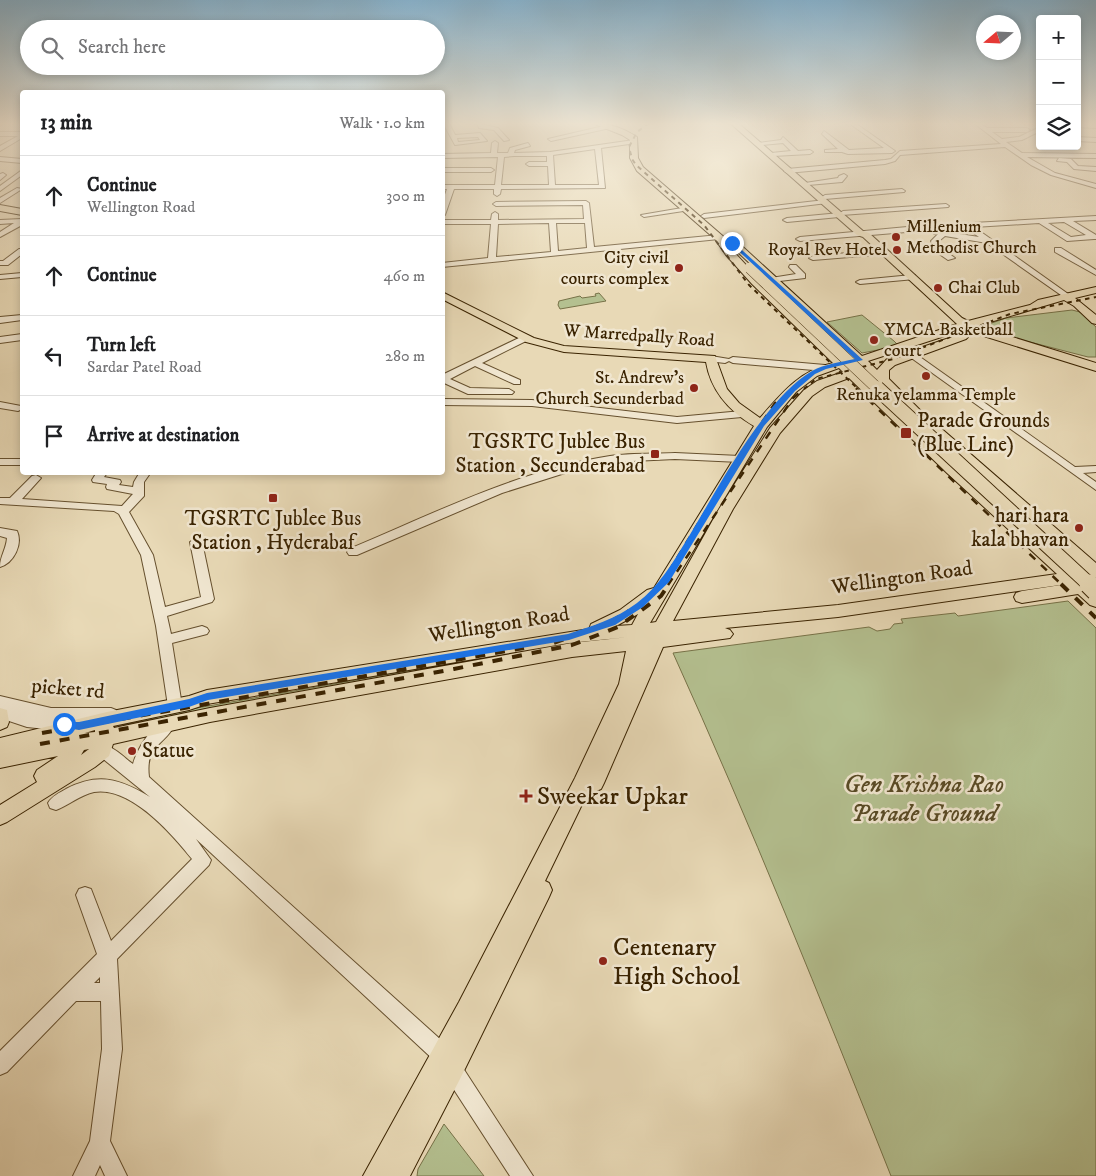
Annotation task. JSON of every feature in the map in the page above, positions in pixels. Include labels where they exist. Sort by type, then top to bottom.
[{"type":"main road","points":[[651,178],[719,236],[936,444],[1088,585],[1096,601]]},
{"type":"main road","points":[[659,178],[774,280],[958,452],[1096,573]]},
{"type":"main road","points":[[800,178],[835,206]]},
{"type":"main road","points":[[801,178],[835,206],[958,320],[978,331],[1093,366]]},
{"type":"main road","points":[[0,208],[20,212]]},
{"type":"main road","points":[[719,236],[729,252],[756,282],[842,368],[938,456],[1088,585]]},
{"type":"main road","points":[[732,243],[752,268]]},
{"type":"main road","points":[[1073,301],[1096,290]]},
{"type":"main road","name":"W Marredpally Road","points":[[445,297],[525,338],[564,349],[711,359]]},
{"type":"main road","points":[[0,746],[78,735],[104,736],[647,636],[775,431],[808,393],[842,368],[966,325],[1034,307],[1042,302],[1096,298]]},
{"type":"main road","points":[[1073,301],[1096,321]]},
{"type":"main road","points":[[945,307],[974,313],[1009,313]]},
{"type":"main road","points":[[883,382],[881,372],[884,366],[891,362],[978,331]]},
{"type":"main road","points":[[842,368],[853,355],[860,361]]},
{"type":"main road","points":[[711,359],[713,373],[719,387],[742,414],[761,425]]},
{"type":"main road","points":[[569,637],[612,622],[626,614],[652,595],[666,580],[761,425],[792,389],[813,373],[826,367],[842,368],[860,376],[864,374],[883,382]]},
{"type":"main road","points":[[938,456],[958,452]]},
{"type":"main road","points":[[1053,535],[1096,560]]},
{"type":"main road","name":"Wellington Road","points":[[104,736],[132,714],[175,706],[207,697],[569,637],[647,636],[838,611],[1088,585],[1096,573]]},
{"type":"main road","points":[[395,1176],[447,1063],[468,1011],[583,782],[628,684],[632,668],[647,636],[666,580]]},
{"type":"main road","points":[[0,714],[0,722]]},
{"type":"main road","points":[[0,760],[26,754],[78,735]]},
{"type":"main road","points":[[0,804],[60,766],[75,751],[78,735]]},
{"type":"main road","points":[[0,816],[88,761],[104,736]]},
{"type":"main road","points":[[26,754],[37,760],[41,769],[37,781]]},
{"type":"main road","points":[[377,1176],[447,1063]]},
{"type":"street","points":[[492,260],[498,178]]},
{"type":"street","points":[[550,178],[552,187]]},
{"type":"street","points":[[445,187],[603,187],[602,178]]},
{"type":"street","points":[[808,183],[842,180],[841,178]]},
{"type":"street","points":[[1065,178],[1096,186]]},
{"type":"street","points":[[0,189],[3,184]]},
{"type":"street","points":[[445,206],[451,187]]},
{"type":"street","points":[[0,201],[20,189]]},
{"type":"street","points":[[786,220],[835,206],[902,191]]},
{"type":"street","points":[[496,204],[586,203],[590,251]]},
{"type":"street","points":[[704,216],[835,206],[946,206]]},
{"type":"street","points":[[644,215],[688,209]]},
{"type":"street","points":[[800,239],[918,228],[1096,218]]},
{"type":"street","points":[[1038,221],[1070,239],[1094,237],[1064,219]]},
{"type":"street","points":[[445,222],[588,221]]},
{"type":"street","points":[[1038,221],[1064,237],[1054,239]]},
{"type":"street","points":[[0,222],[20,222]]},
{"type":"street","points":[[552,222],[555,254]]},
{"type":"street","points":[[0,235],[20,223]]},
{"type":"street","points":[[968,226],[1073,301]]},
{"type":"street","points":[[918,228],[991,242]]},
{"type":"street","points":[[942,233],[936,241],[938,249],[951,258]]},
{"type":"street","points":[[445,265],[719,236]]},
{"type":"street","points":[[1058,250],[1096,273]]},
{"type":"street","points":[[3,263],[20,252]]},
{"type":"street","points":[[813,258],[883,252]]},
{"type":"street","points":[[3,263],[20,262]]},
{"type":"street","points":[[774,280],[802,276],[793,267]]},
{"type":"street","points":[[0,277],[20,280]]},
{"type":"street","points":[[860,282],[912,277]]},
{"type":"street","points":[[0,320],[20,318]]},
{"type":"street","points":[[0,340],[20,337]]},
{"type":"street","points":[[445,378],[525,338]]},
{"type":"street","points":[[913,355],[1096,487]]},
{"type":"street","name":"W Marredpally Road","points":[[711,359],[826,367]]},
{"type":"street","points":[[476,363],[518,382]]},
{"type":"street","points":[[445,380],[468,391],[509,392]]},
{"type":"street","points":[[445,402],[532,404],[677,420],[742,414]]},
{"type":"street","points":[[0,405],[18,408]]},
{"type":"street","points":[[353,552],[498,491],[562,470],[611,459],[675,456],[740,459]]},
{"type":"street","points":[[0,462],[20,462]]},
{"type":"street","points":[[1072,470],[1096,469]]},
{"type":"street","points":[[101,475],[97,480],[116,482],[111,487],[138,491]]},
{"type":"street","points":[[123,512],[138,496],[139,482],[144,475]]},
{"type":"street","points":[[13,502],[36,478]]},
{"type":"street","points":[[0,501],[117,508],[123,512],[147,555],[160,613],[175,706]]},
{"type":"street","points":[[0,532],[13,534],[13,540],[6,559],[0,563]]},
{"type":"street","points":[[160,613],[208,599],[196,542]]},
{"type":"street","points":[[165,640],[202,631]]},
{"type":"street","name":"picket rd","points":[[0,702],[50,714],[132,714]]},
{"type":"street","name":"picket rd","points":[[0,714],[78,735]]},
{"type":"street","points":[[142,780],[140,764],[148,745],[169,724]]},
{"type":"street","points":[[104,736],[142,780],[447,1063],[522,1176]]},
{"type":"street","points":[[0,1065],[203,860],[186,839],[149,804],[121,790],[102,785],[78,790],[56,803]]},
{"type":"street","points":[[84,1176],[100,1142],[112,1049],[108,958],[85,895]]},
{"type":"street","points":[[72,992],[110,992]]},
{"type":"street","points":[[100,1142],[116,1176]]},
{"type":"green space","points":[[599,293],[606,301],[560,309],[558,305],[559,301],[580,296],[582,298],[596,296],[595,294]]},
{"type":"green space","points":[[1072,310],[1080,312],[1096,327],[1096,357],[1088,357],[995,333],[988,329],[989,324],[1006,318]]},
{"type":"green space","points":[[862,315],[899,346],[862,353],[827,322]]},
{"type":"green space","name":"Gen Krishna Rao Parade Ground","points":[[1068,601],[1096,628],[1096,1176],[891,1176],[758,848],[673,653],[869,627],[877,631],[890,629],[894,624],[903,623],[901,619],[955,613],[958,616]]},
{"type":"green space","points":[[618,634],[619,637],[122,725],[123,721]]},
{"type":"green space","points":[[444,1124],[484,1176],[417,1176],[418,1169]]},
{"type":"railway","points":[[651,178],[704,225],[749,285],[841,373]]},
{"type":"railway","points":[[841,373],[893,359],[1010,314],[1096,297]]},
{"type":"railway","points":[[804,389],[816,379],[841,373]]},
{"type":"railway","points":[[841,373],[858,389]]},
{"type":"railway","points":[[669,571],[742,452],[775,403],[796,388],[794,389]]},
{"type":"railway","points":[[668,585],[793,398],[805,388]]},
{"type":"railway","points":[[856,388],[1062,585]]},
{"type":"railway","points":[[40,744],[454,669],[572,645],[618,627],[661,596],[669,584]]},
{"type":"railway","points":[[1061,584],[1096,618]]},
{"type":"railway","points":[[554,643],[610,622],[629,611]]},
{"type":"railway","points":[[42,733],[524,648]]},
{"type":"place","name":"Millenium Methodist Church","points":[[896,237]]},
{"type":"place","name":"Royal Rev Hotel","points":[[897,250]]},
{"type":"place","name":"City civil courts complex","points":[[679,268]]},
{"type":"place","name":"Chai Club","points":[[938,288]]},
{"type":"place","name":"YMCA Basketball court","points":[[874,340]]},
{"type":"place","name":"Renuka yelamma Temple","points":[[926,376]]},
{"type":"place","name":"St. Andrew's Church Secunderbad","points":[[694,388]]},
{"type":"place","name":"Parade Grounds (Blue Line)","points":[[906,433]]},
{"type":"place","name":"TGSRTC Jublee Bus Station , Secunderabad","points":[[655,454]]},
{"type":"place","name":"TGSRTC Jublee Bus Station , Hyderabaf","points":[[273,498]]},
{"type":"place","name":"hari hara kala bhavan","points":[[1079,528]]},
{"type":"place","name":"Statue","points":[[132,751]]},
{"type":"place","name":"Sweekar Upkar","points":[[526,796]]},
{"type":"place","name":"Centenary High School","points":[[603,961]]},
{"type":"route","points":[[64,724],[79,726],[189,703],[207,697],[569,637],[612,622],[640,605],[666,580],[761,425],[792,389],[813,373],[832,365],[860,360],[732,243]]}]
